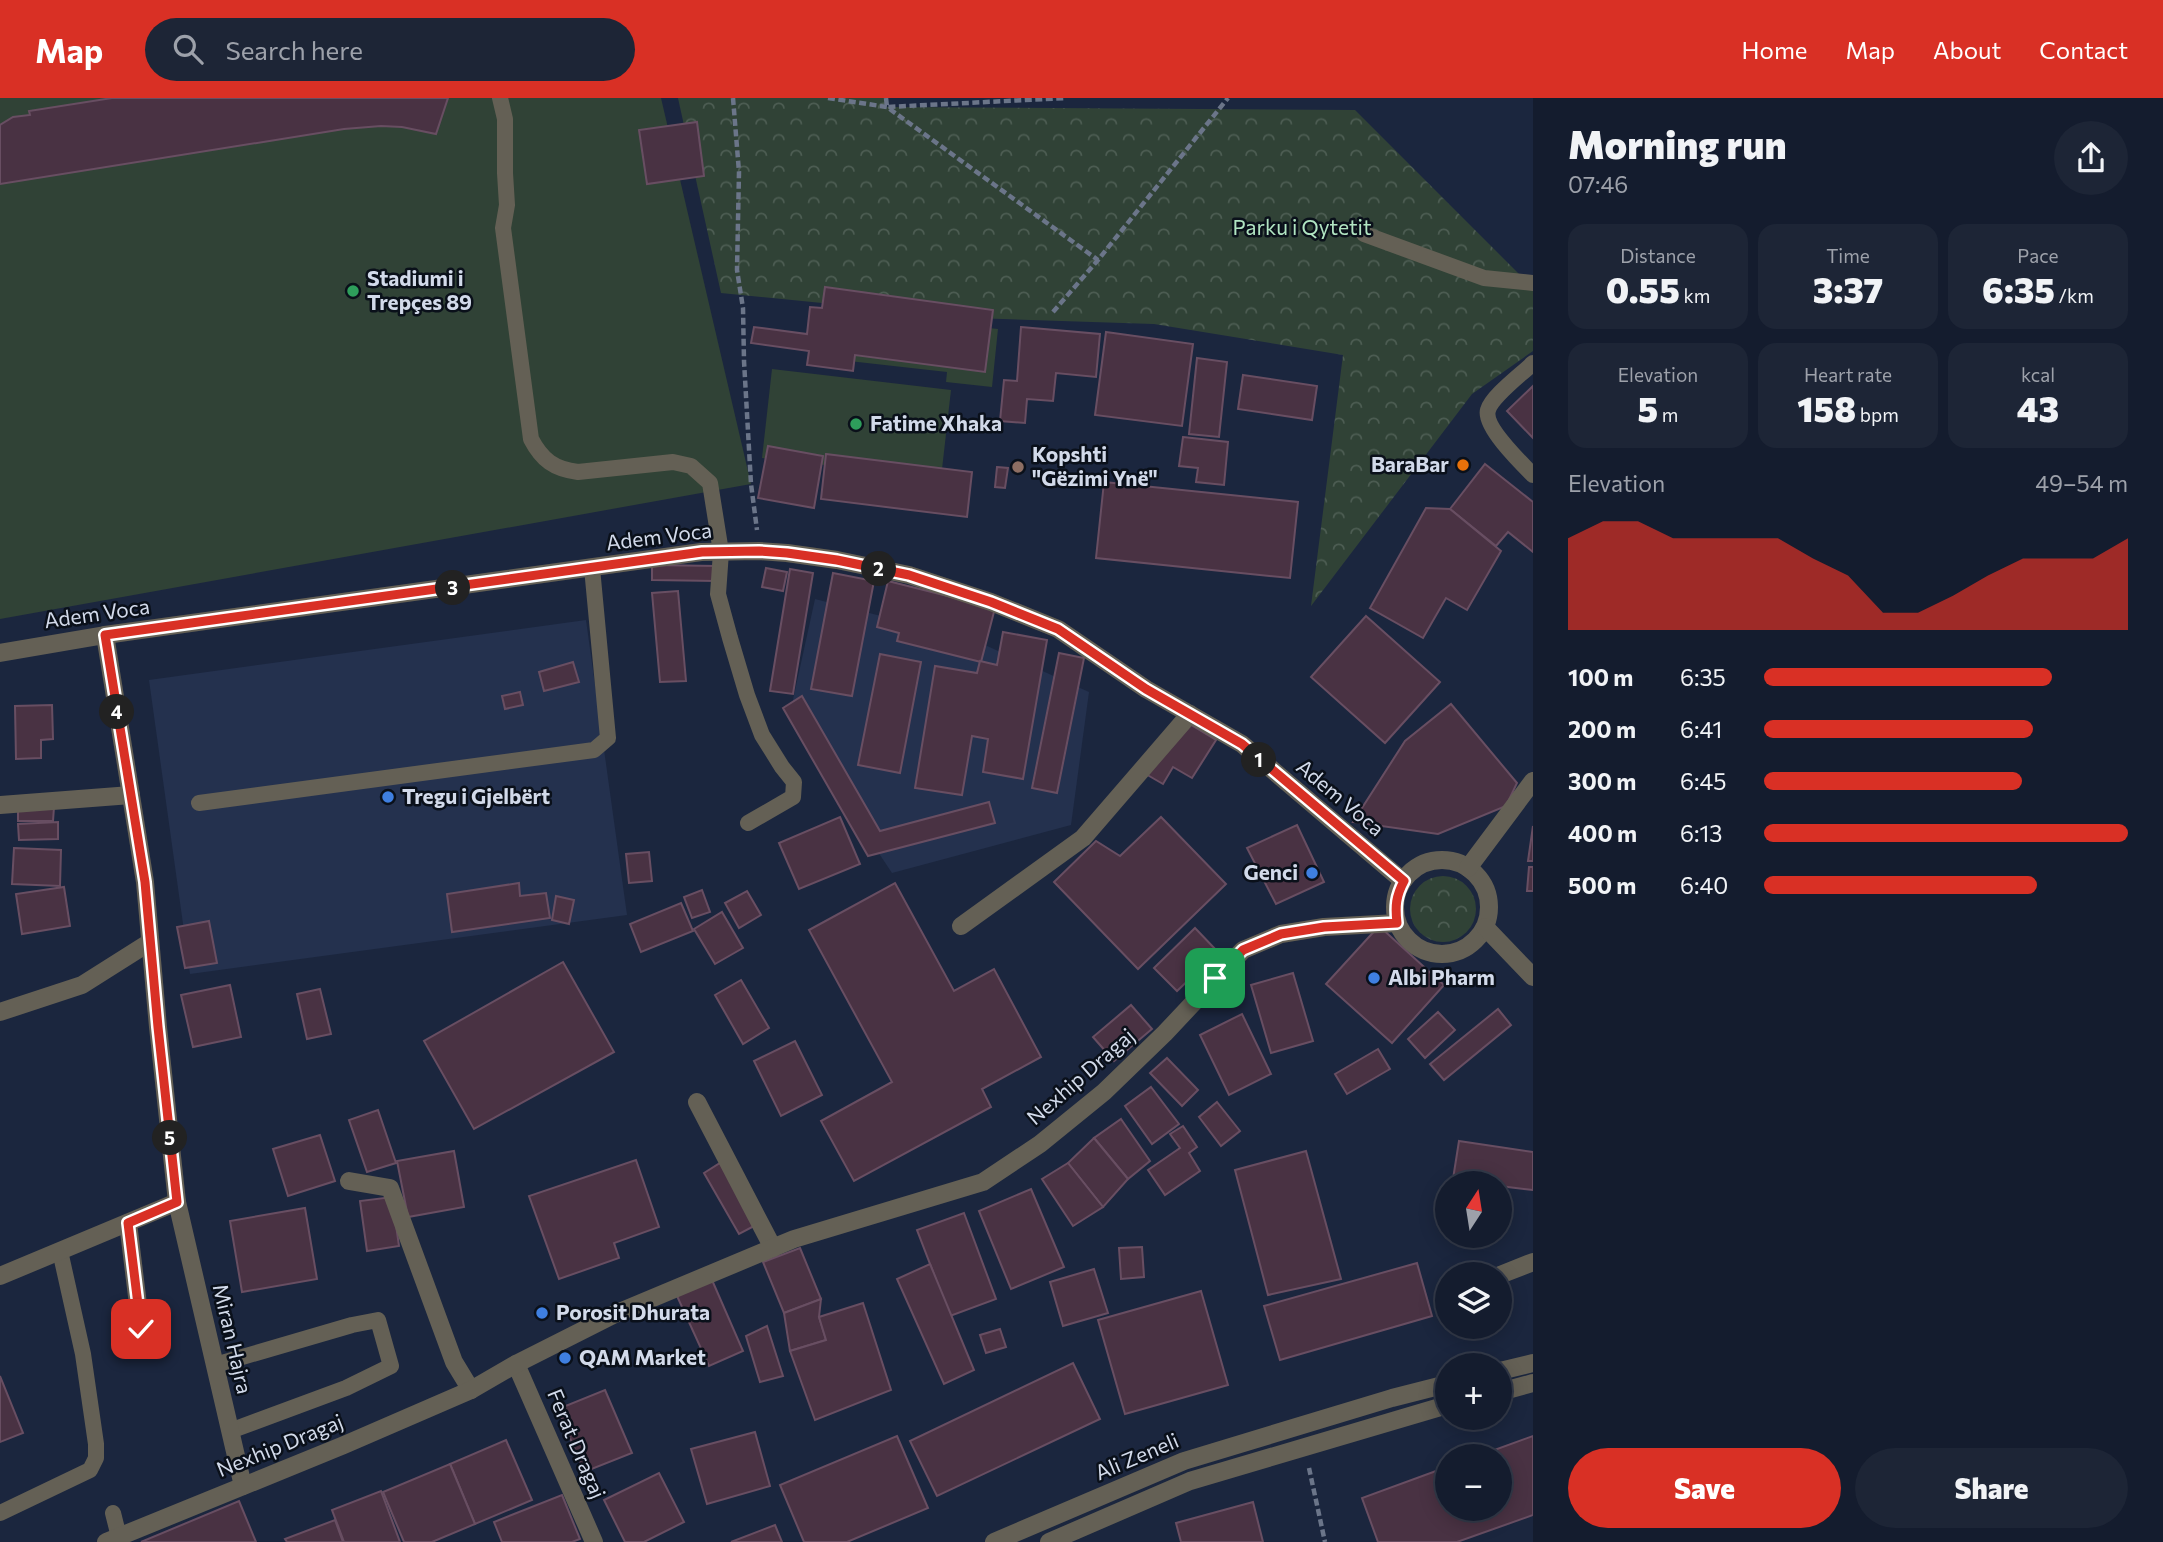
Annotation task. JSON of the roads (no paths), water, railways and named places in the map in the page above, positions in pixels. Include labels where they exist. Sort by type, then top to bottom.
[{"type":"street","name":"Adem Voca","points":[[0,653],[105,635],[702,552],[759,551],[837,560],[909,575],[991,602],[1058,629],[1146,689],[1242,744],[1404,881]]},
{"type":"street","name":"Miran Hajra","points":[[105,635],[145,882],[177,1202],[243,1486]]},
{"type":"street","points":[[961,926],[1083,838],[1190,715]]},
{"type":"street","points":[[1468,868],[1533,781]]},
{"type":"street","points":[[0,805],[131,795]]},
{"type":"street","points":[[1440,860],[1455,862],[1468,868],[1485,888],[1489,901],[1485,927],[1477,940],[1464,950],[1448,954],[1432,954],[1417,947],[1405,936],[1397,923],[1396,901],[1404,881],[1413,870],[1440,860]]},
{"type":"street","name":"Nexhip Dragaj","points":[[112,1540],[471,1390],[617,1313],[794,1238],[983,1182],[1040,1144],[1104,1092],[1165,1033],[1243,950],[1281,934],[1324,927],[1397,923]]},
{"type":"street","points":[[1485,927],[1533,977]]},
{"type":"street","points":[[0,1012],[82,985],[150,942]]},
{"type":"street","points":[[697,1102],[773,1248]]},
{"type":"street","points":[[349,1181],[390,1188],[454,1362],[471,1390]]},
{"type":"street","points":[[0,1276],[177,1202]]},
{"type":"street","points":[[128,1223],[141,1329]]},
{"type":"street","points":[[1512,1270],[1533,1262]]},
{"type":"street","points":[[1512,1368],[1533,1363]]},
{"type":"street","name":"Ferat Dragaj","points":[[516,1364],[594,1542]]},
{"type":"street","points":[[1512,1388],[1533,1383]]},
{"type":"street","name":"Ali Zeneli","points":[[994,1542],[1184,1461],[1435,1387]]},
{"type":"street","name":"Ali Zeneli","points":[[1049,1542],[1190,1481],[1435,1409]]},
{"type":"lane","points":[[500,98],[505,119],[507,205],[503,228],[531,439],[539,454],[562,470],[578,472],[673,462],[691,466],[710,483],[721,552],[718,594],[747,695],[762,735],[794,782],[793,797],[748,823]]},
{"type":"lane","points":[[1364,234],[1484,278],[1533,283]]},
{"type":"lane","points":[[1533,363],[1488,407],[1487,415],[1514,456],[1533,475]]},
{"type":"lane","points":[[199,803],[594,750],[608,738],[592,568]]},
{"type":"lane","points":[[0,1513],[90,1470],[96,1458],[82,1354],[60,1251]]},
{"type":"lane","points":[[215,1365],[378,1320],[391,1366],[346,1388],[230,1431]]},
{"type":"lane","points":[[112,1540],[113,1513]]},
{"type":"place","name":"Stadiumi i Trepçes 89","points":[[353,291]]},
{"type":"place","name":"Fatime Xhaka","points":[[856,424]]},
{"type":"place","name":"BaraBar","points":[[1463,465]]},
{"type":"place","name":"Kopshti \"Gëzimi Ynë\"","points":[[1018,467]]},
{"type":"place","name":"Tregu i Gjelbërt","points":[[388,797]]},
{"type":"place","name":"Genci","points":[[1312,873]]},
{"type":"place","name":"Albi Pharm","points":[[1374,978]]},
{"type":"place","name":"Porosit Dhurata","points":[[542,1313]]},
{"type":"place","name":"QAM Market","points":[[565,1358]]},
{"type":"park label","name":"Parku i Qytetit","points":[[1302,228]]}]
